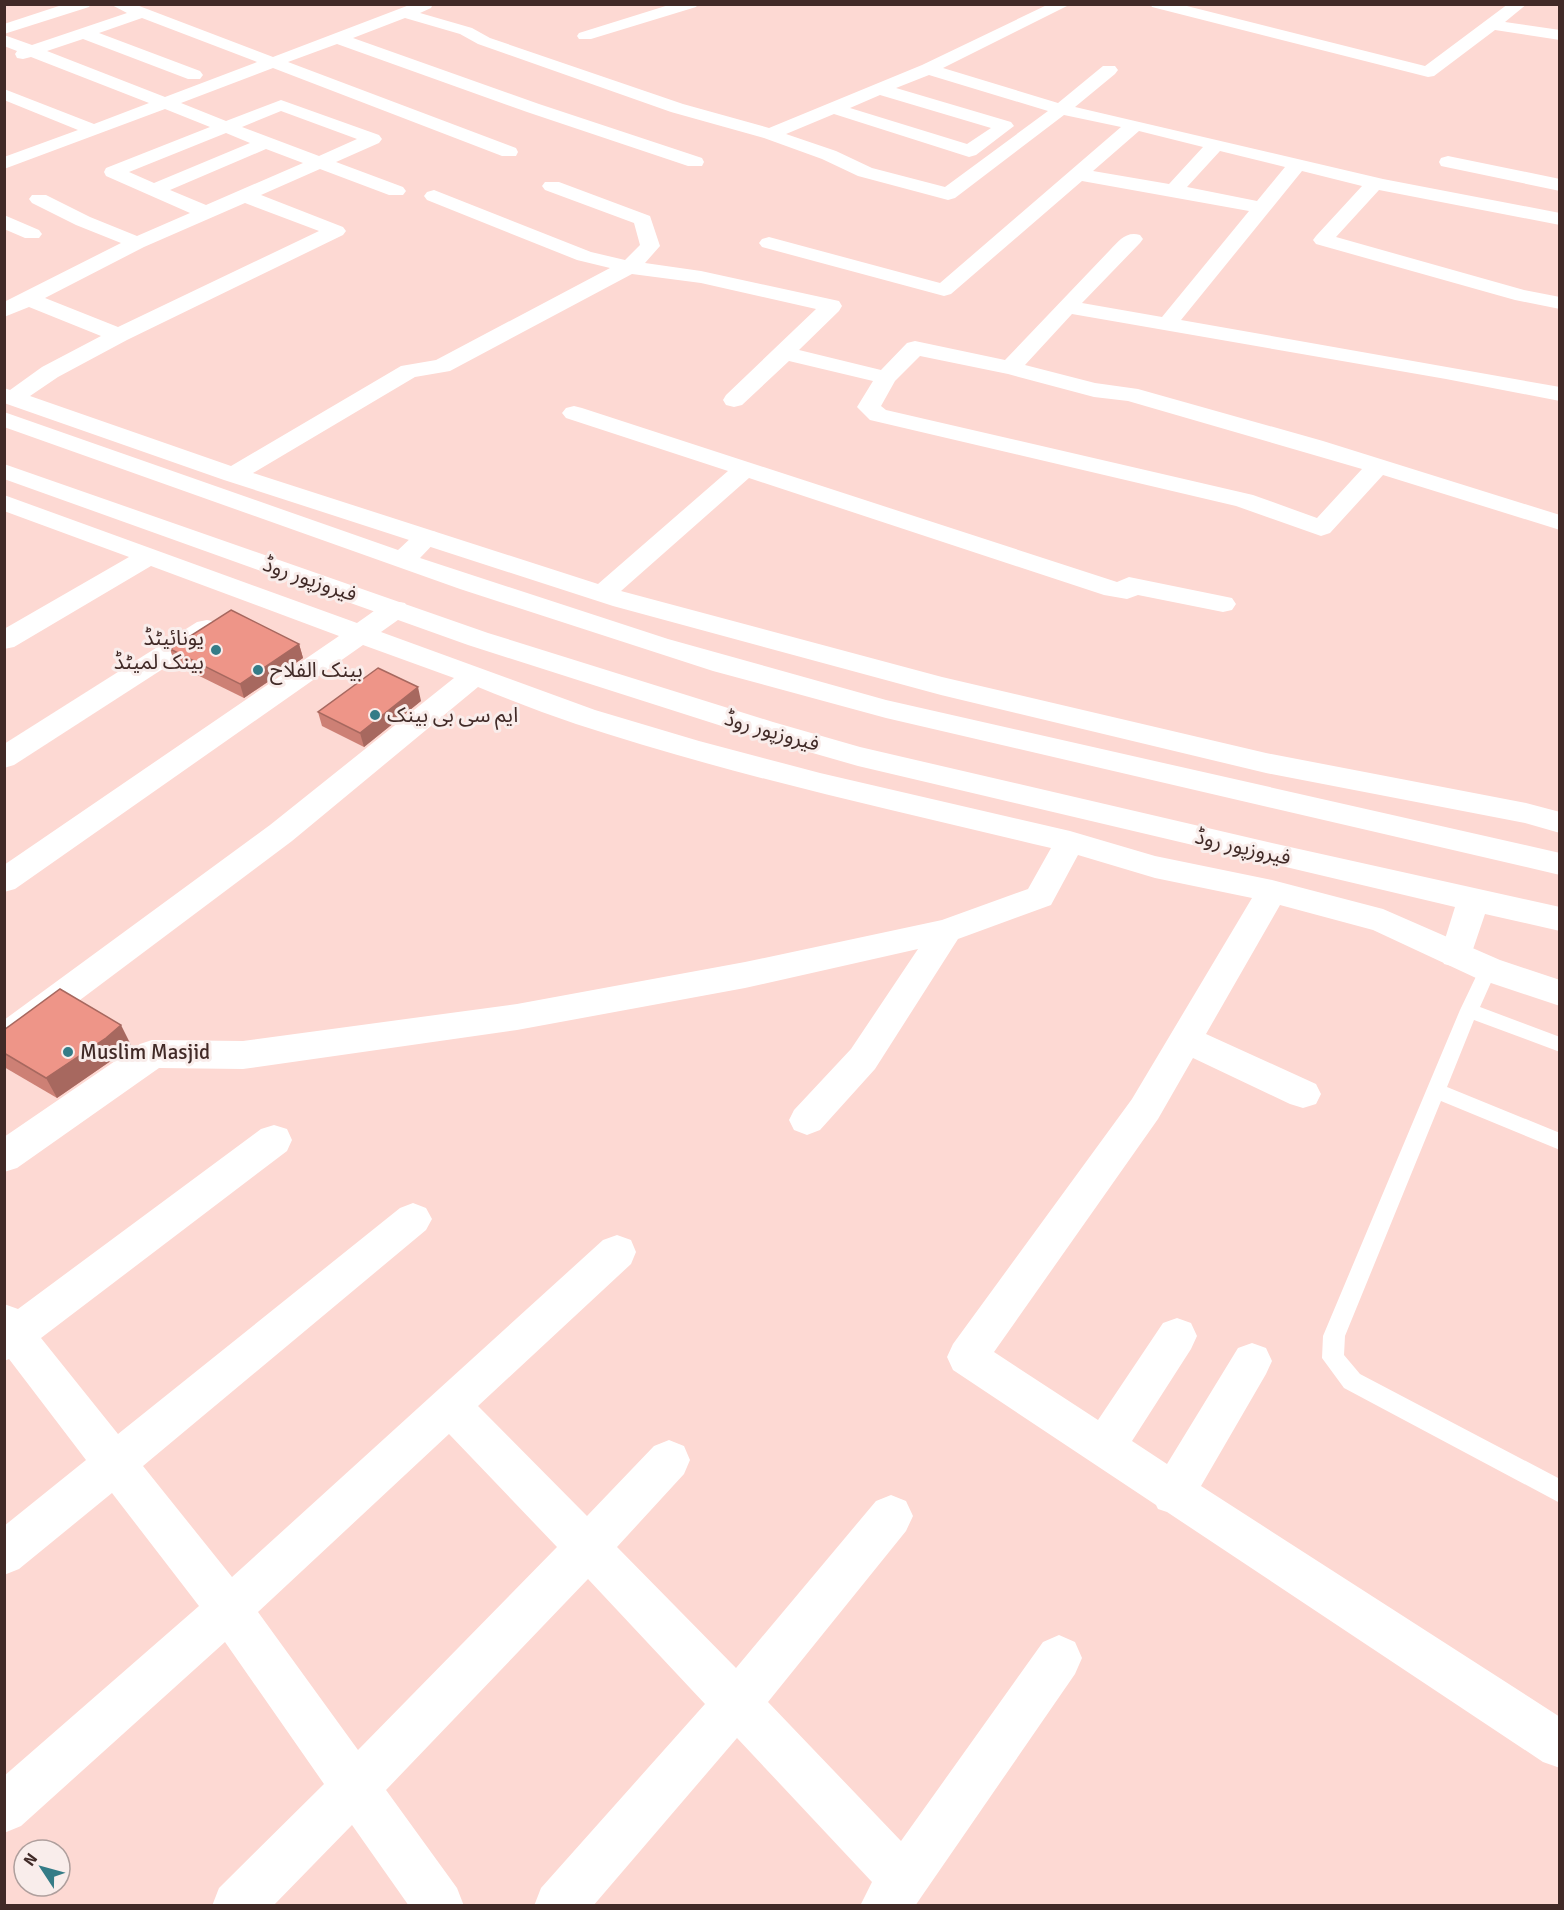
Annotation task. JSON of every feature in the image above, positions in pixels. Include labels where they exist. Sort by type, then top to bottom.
[{"type":"main road","points":[[4,29],[83,4]]},
{"type":"main road","points":[[118,4],[510,152]]},
{"type":"main road","points":[[8,160],[164,104],[426,4]]},
{"type":"main road","points":[[585,36],[690,4]]},
{"type":"main road","points":[[1027,4],[1057,8]]},
{"type":"main road","points":[[1158,4],[1428,72],[1495,25],[1519,4]]},
{"type":"main road","points":[[770,134],[928,69],[1057,8]]},
{"type":"main road","points":[[4,61],[142,13]]},
{"type":"main road","points":[[404,13],[466,31],[484,41],[677,108],[770,134],[830,155],[865,172],[948,194],[1061,109],[1108,70]]},
{"type":"main road","points":[[1495,25],[1560,34]]},
{"type":"main road","points":[[85,34],[194,75]]},
{"type":"main road","points":[[337,38],[522,104],[695,162]]},
{"type":"main road","points":[[4,40],[164,104],[396,191]]},
{"type":"main road","points":[[928,69],[1061,109],[1375,183],[1560,219]]},
{"type":"main road","points":[[833,108],[969,152],[1005,126],[879,89]]},
{"type":"main road","points":[[4,94],[94,130]]},
{"type":"main road","points":[[4,311],[26,294],[243,195],[373,139],[281,105],[114,172],[205,212]]},
{"type":"main road","points":[[769,243],[944,290],[1135,125]]},
{"type":"main road","points":[[153,190],[266,143]]},
{"type":"main road","points":[[1174,190],[1215,145]]},
{"type":"main road","points":[[1448,162],[1560,185]]},
{"type":"main road","points":[[1167,324],[1297,165]]},
{"type":"main road","points":[[1076,174],[1174,190],[1262,208]]},
{"type":"main road","points":[[1375,183],[1323,240],[1522,296],[1560,303]]},
{"type":"main road","points":[[233,475],[409,371],[442,366],[629,267],[650,246],[643,220],[552,186]]},
{"type":"main road","points":[[7,404],[43,376],[118,334],[336,231],[243,195]]},
{"type":"main road","points":[[434,196],[584,256],[629,267],[701,277],[831,306],[734,400]]},
{"type":"main road","points":[[39,200],[137,243]]},
{"type":"main road","points":[[4,221],[32,234]]},
{"type":"main road","points":[[1010,368],[1068,307],[1084,285],[1133,239]]},
{"type":"main road","points":[[26,294],[118,334]]},
{"type":"main road","points":[[1068,307],[1446,372],[1560,394]]},
{"type":"main road","points":[[1378,465],[1321,528],[1244,500],[879,415],[869,408],[886,378],[915,348],[1010,368],[1094,390],[1130,394],[1378,465],[1560,524]]},
{"type":"main road","points":[[784,352],[886,378]]},
{"type":"main road","points":[[7,404],[602,594],[941,686],[1266,763],[1526,813],[1560,823]]},
{"type":"main road","points":[[7,404],[404,559],[627,636],[886,709],[1560,864]]},
{"type":"main road","points":[[574,413],[1113,589],[1127,591],[1129,585],[1223,604]]},
{"type":"main road","points":[[602,594],[745,469]]},
{"type":"main road","name":"فیروزپور روڈ","points":[[4,471],[557,666],[763,729],[858,756],[1272,854],[1560,919]]},
{"type":"main road","points":[[4,502],[360,636],[585,717],[692,749],[820,783],[1070,842],[1155,867],[1272,891],[1383,921],[1488,969],[1560,993]]},
{"type":"main road","points":[[404,559],[427,537]]},
{"type":"main road","points":[[4,641],[149,556]]},
{"type":"main road","points":[[4,759],[256,596]]},
{"type":"main road","points":[[4,881],[396,609]]},
{"type":"main road","points":[[4,1039],[281,833],[473,677]]},
{"type":"main road","points":[[858,756],[886,709]]},
{"type":"main road","points":[[4,1157],[152,1054],[243,1054],[517,1017],[746,975],[946,931],[1040,897],[1070,842]]},
{"type":"main road","points":[[1272,891],[1145,1109],[967,1357],[1173,1494],[1560,1745]]},
{"type":"main road","points":[[1456,955],[1473,899]]},
{"type":"main road","points":[[807,1120],[863,1059],[946,931]]},
{"type":"main road","points":[[1187,1040],[1303,1094]]},
{"type":"main road","points":[[274,1140],[8,1334],[115,1464],[229,1609],[439,1905]]},
{"type":"main road","points":[[4,1554],[413,1219]]},
{"type":"main road","points":[[4,1809],[229,1609],[617,1252]]},
{"type":"main road","points":[[1104,1447],[1177,1336]]},
{"type":"main road","points":[[1173,1494],[1252,1360]]},
{"type":"main road","points":[[450,1406],[737,1703],[894,1892],[1059,1658]]},
{"type":"main road","points":[[237,1905],[588,1548],[669,1460]]},
{"type":"main road","points":[[559,1905],[737,1703],[891,1516]]},
{"type":"lane","points":[[1488,969],[1468,1010],[1334,1336],[1333,1358],[1352,1381],[1560,1492]]},
{"type":"lane","points":[[1468,1010],[1560,1045]]},
{"type":"lane","points":[[1436,1091],[1560,1142]]},
{"type":"building","points":[[231,610],[299,644],[240,684],[170,649]]},
{"type":"building","points":[[378,668],[418,687],[360,733],[318,712]]},
{"type":"building","points":[[60,989],[121,1025],[106,1038],[46,1078],[4,1053],[4,1030]]},
{"type":"place","name":"یونائیٹڈ بینک لمیٹڈ","points":[[216,650]]},
{"type":"place","name":"بینک الفلاح","points":[[258,670]]},
{"type":"place","name":"ایم سی بی بینک","points":[[375,715]]},
{"type":"place","name":"Muslim Masjid","points":[[68,1052]]}]
